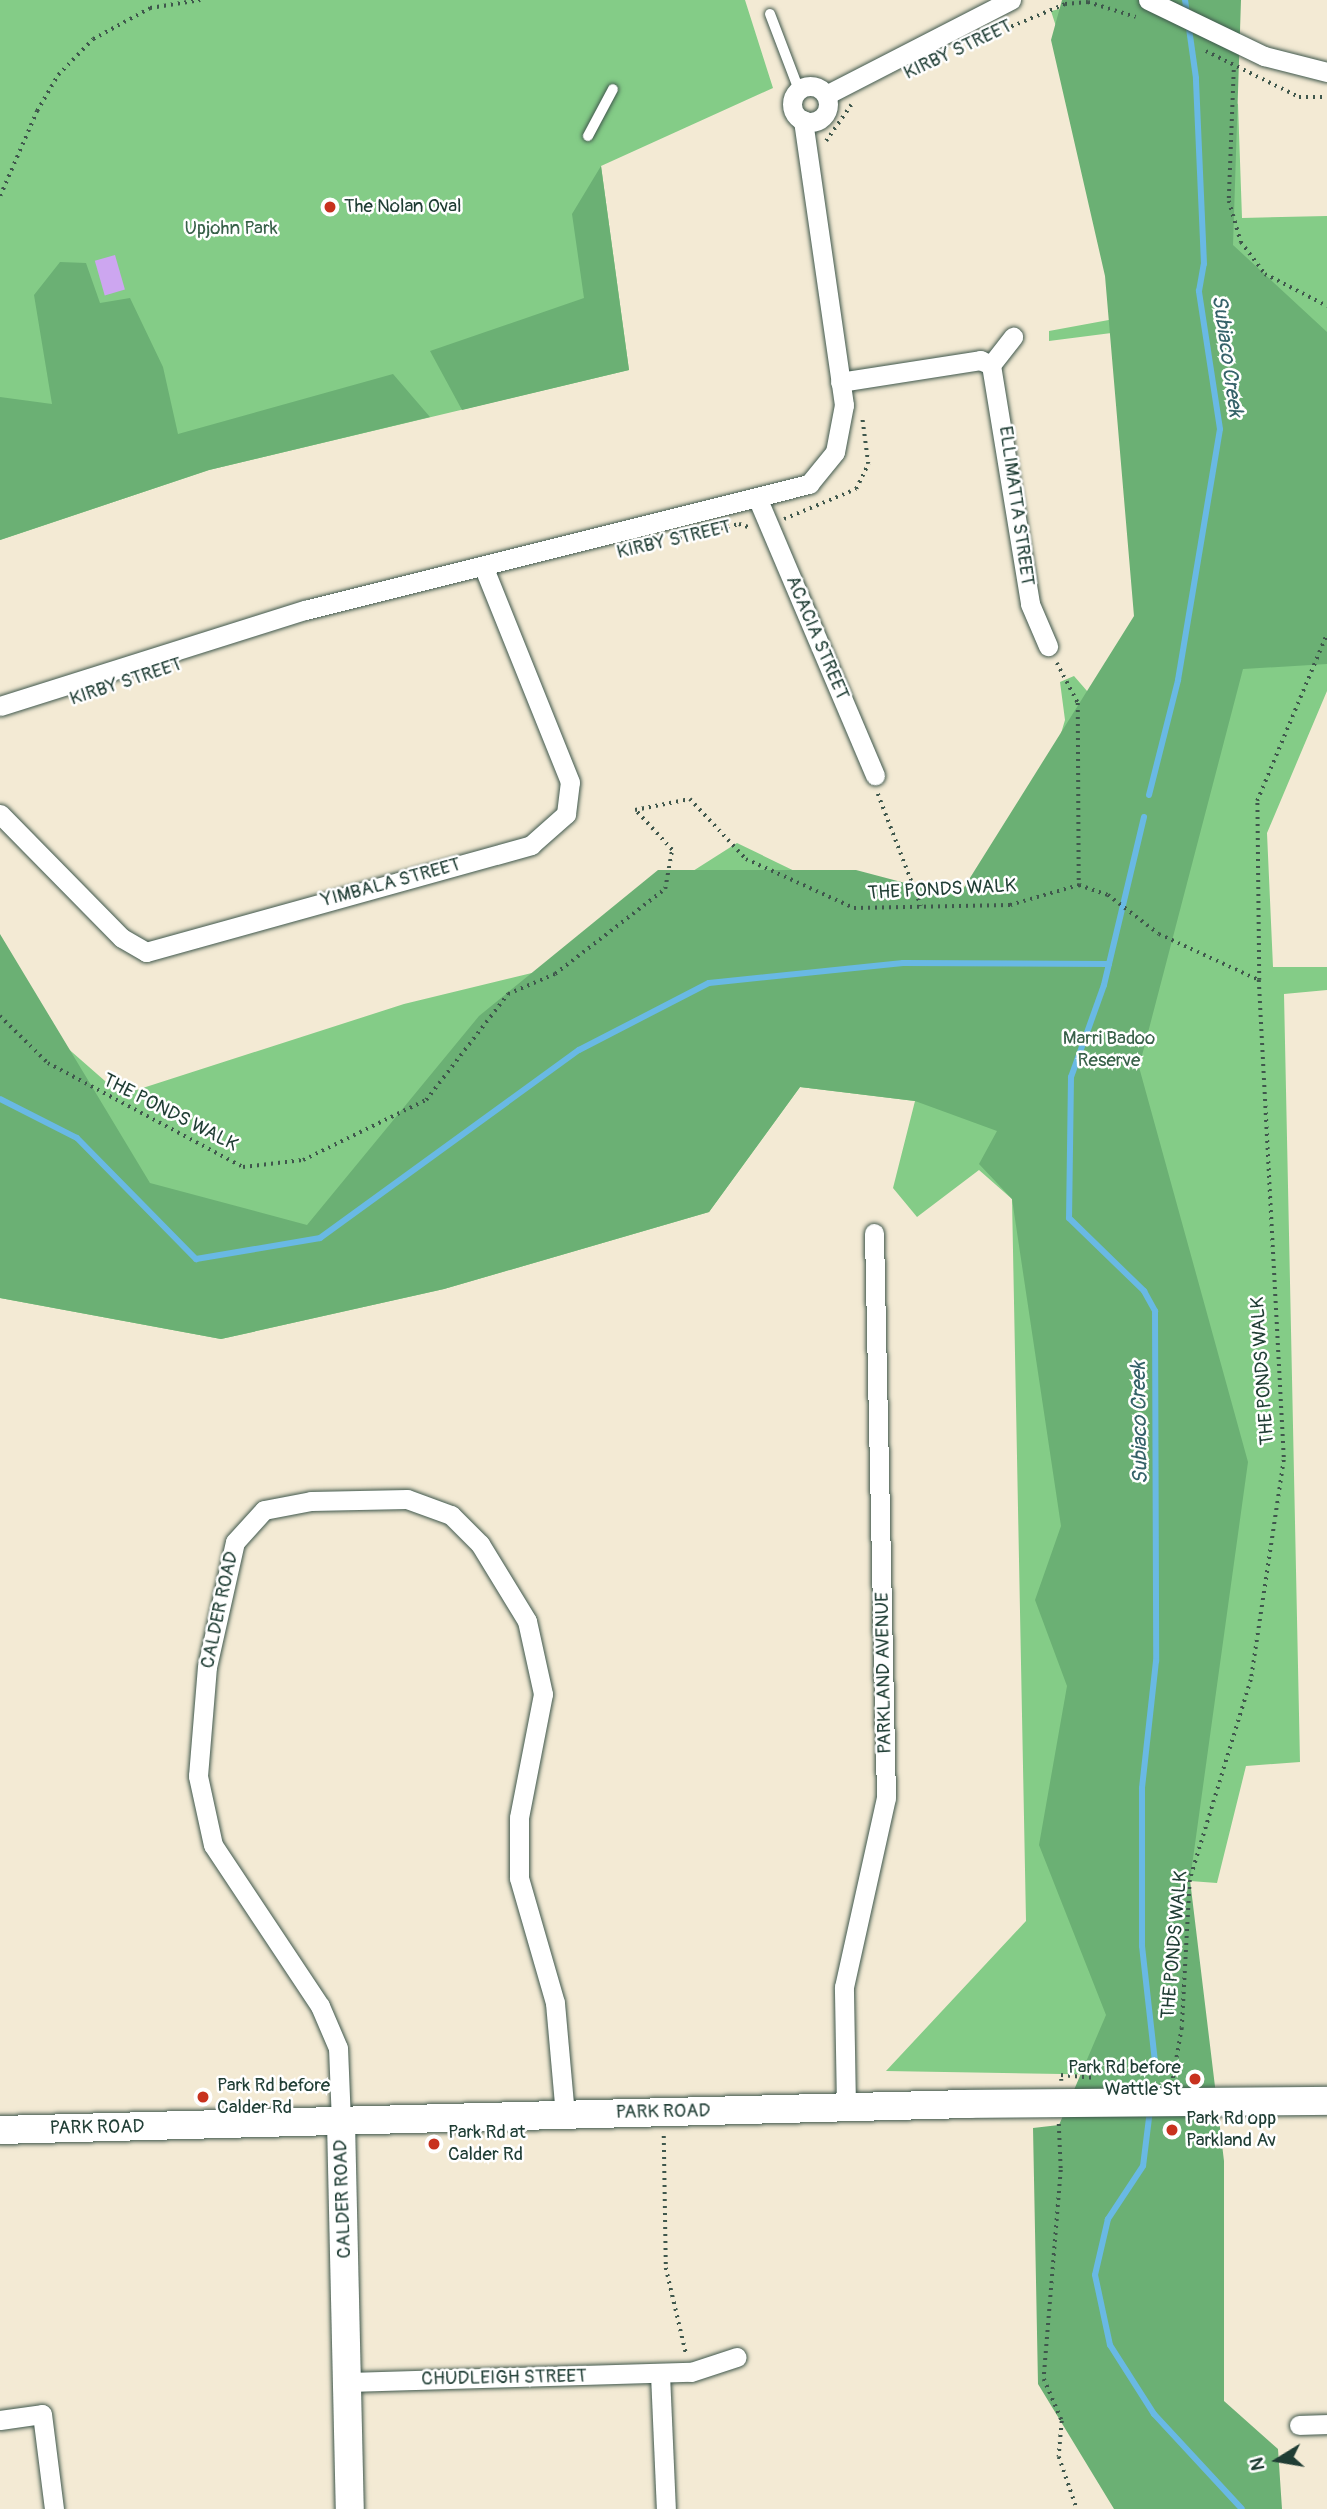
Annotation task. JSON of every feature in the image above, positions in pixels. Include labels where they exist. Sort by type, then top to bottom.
[{"type":"street","name":"KIRBY STREET","points":[[803,120],[824,116],[826,95],[1011,0]]},
{"type":"street","points":[[1148,0],[1234,43],[1327,72]]},
{"type":"street","points":[[799,90],[817,87],[826,95]]},
{"type":"street","name":"KIRBY STREET","points":[[0,706],[305,610],[759,502],[802,488],[825,468],[841,437],[848,380],[803,120],[793,106],[799,90]]},
{"type":"street","points":[[848,380],[980,360],[991,365],[1013,337]]},
{"type":"street","name":"ELLIMATTA STREET","points":[[991,365],[1030,604],[1048,646]]},
{"type":"street","name":"ACACIA STREET","points":[[759,502],[875,775]]},
{"type":"street","name":"YIMBALA STREET","points":[[0,814],[122,938],[146,952],[531,845],[566,814],[570,782],[484,568]]},
{"type":"street","name":"PARKLAND AVENUE","points":[[846,2107],[844,1987],[886,1798],[874,1233]]},
{"type":"street","name":"CALDER ROAD","points":[[350,2509],[338,2048],[320,2006],[213,1845],[198,1776],[207,1667],[235,1542],[264,1510],[311,1501],[407,1499],[451,1515],[480,1544],[527,1620],[543,1694],[519,1818],[519,1878],[558,2020],[565,2115]]},
{"type":"street","name":"PARK ROAD","points":[[0,2130],[846,2107],[1327,2101]]},
{"type":"street","name":"CHUDLEIGH STREET","points":[[348,2382],[660,2374],[691,2372],[737,2357]]},
{"type":"street","points":[[660,2374],[666,2509]]},
{"type":"street","points":[[0,2420],[42,2414],[54,2509]]},
{"type":"street","points":[[1299,2425],[1327,2424]]},
{"type":"lane","points":[[770,15],[799,90]]},
{"type":"lane","points":[[588,136],[613,89]]},
{"type":"path","points":[[0,196],[37,111],[58,75],[93,39],[150,8],[200,0]]},
{"type":"path","name":"KIRBY STREET","points":[[967,46],[1065,4],[1088,2],[1146,21]]},
{"type":"path","points":[[1204,50],[1234,70],[1299,97],[1327,97]]},
{"type":"path","points":[[1234,70],[1229,201],[1241,242],[1265,274],[1327,306]]},
{"type":"path","points":[[826,145],[837,117],[856,101]]},
{"type":"path","name":"KIRBY STREET","points":[[665,542],[739,524],[755,529],[847,496],[865,476],[848,380]]},
{"type":"path","name":"THE PONDS WALK","points":[[1173,2080],[1182,2028],[1190,1880],[1251,1680],[1284,1460],[1259,980],[1257,801],[1327,634]]},
{"type":"path","points":[[1048,646],[1078,704],[1079,885],[1108,895],[1197,954],[1259,980]]},
{"type":"path","points":[[875,775],[921,906]]},
{"type":"path","name":"THE PONDS WALK","points":[[0,1016],[48,1063],[243,1167],[303,1160],[426,1100],[508,994],[555,974],[665,889],[671,850],[635,810],[690,799],[746,859],[854,908],[1010,905],[1079,885]]},
{"type":"path","points":[[664,2112],[666,2268],[691,2372]]},
{"type":"path","points":[[1059,2125],[1061,2170],[1044,2379],[1062,2421],[1059,2458],[1077,2508],[1070,2509]]},
{"type":"green space","name":"Upjohn Park","points":[[0,0],[745,0],[773,88],[601,166],[629,370],[209,470],[0,540]]},
{"type":"green space","name":"Marri Badoo Reserve","points":[[1062,0],[1241,0],[1233,245],[1327,332],[1327,664],[1243,669],[1139,1067],[1248,1462],[1190,1880],[1224,2161],[1224,2401],[1278,2449],[1282,2509],[1114,2509],[1038,2384],[1033,2128],[1059,2125],[1106,2015],[1039,1845],[1067,1686],[1035,1600],[1061,1526],[1012,1199],[979,1164],[997,1131],[915,1101],[800,1087],[709,1212],[444,1289],[221,1339],[0,1298],[0,934],[150,1183],[307,1225],[479,1016],[658,870],[856,870],[958,897],[1134,616],[1105,276],[1051,40]]},
{"type":"green space","name":"Marri Badoo Reserve","points":[[1073,6],[1238,104],[1242,218],[1327,216],[1327,691],[1267,833],[1273,967],[1327,967],[1327,990],[1284,994],[1300,1762],[1246,1766],[1217,1883],[1190,1881],[1182,2076],[886,2071],[1026,1921],[1012,1199],[979,1170],[917,1217],[893,1188],[915,1101],[800,1087],[709,1212],[444,1289],[221,1339],[0,1298],[0,989],[121,1095],[404,1004],[565,965],[630,911],[737,843],[844,895],[1038,890],[1037,814],[1065,720],[1060,682],[1074,676],[1114,722],[1168,554],[1127,331],[1049,341],[1049,331],[1125,317],[1094,144],[1051,11]]},
{"type":"green space","points":[[601,166],[629,370],[462,410],[430,351],[584,298],[572,214]]},
{"type":"green space","points":[[60,262],[86,263],[100,303],[130,298],[163,367],[178,434],[393,374],[430,417],[209,470],[0,540],[0,397],[52,404],[34,295]]},
{"type":"building","points":[[115,255],[125,290],[105,295],[95,261]]},
{"type":"waterway","name":"Subiaco Creek","points":[[1149,795],[1178,680],[1220,429],[1199,291],[1204,264],[1196,78],[1185,0]]},
{"type":"waterway","name":"Subiaco Creek","points":[[1144,817],[1104,985],[1071,1077],[1069,1218],[1144,1291],[1155,1311],[1156,1661],[1142,1788],[1142,1946],[1156,2071]]},
{"type":"waterway","points":[[0,1099],[77,1138],[196,1259],[320,1238],[579,1050],[709,983],[903,963],[1109,964]]},
{"type":"waterway","name":"Subiaco Creek","points":[[1150,2110],[1143,2166],[1108,2219],[1095,2275],[1110,2345],[1154,2414],[1242,2509]]},
{"type":"place","name":"The Nolan Oval","points":[[330,207]]},
{"type":"place","name":"Park Rd before Wattle St","points":[[1195,2079]]},
{"type":"place","name":"Park Rd before Calder Rd","points":[[203,2097]]},
{"type":"place","name":"Park Rd opp Parkland Av","points":[[1172,2130]]},
{"type":"place","name":"Park Rd at Calder Rd","points":[[434,2144]]}]
